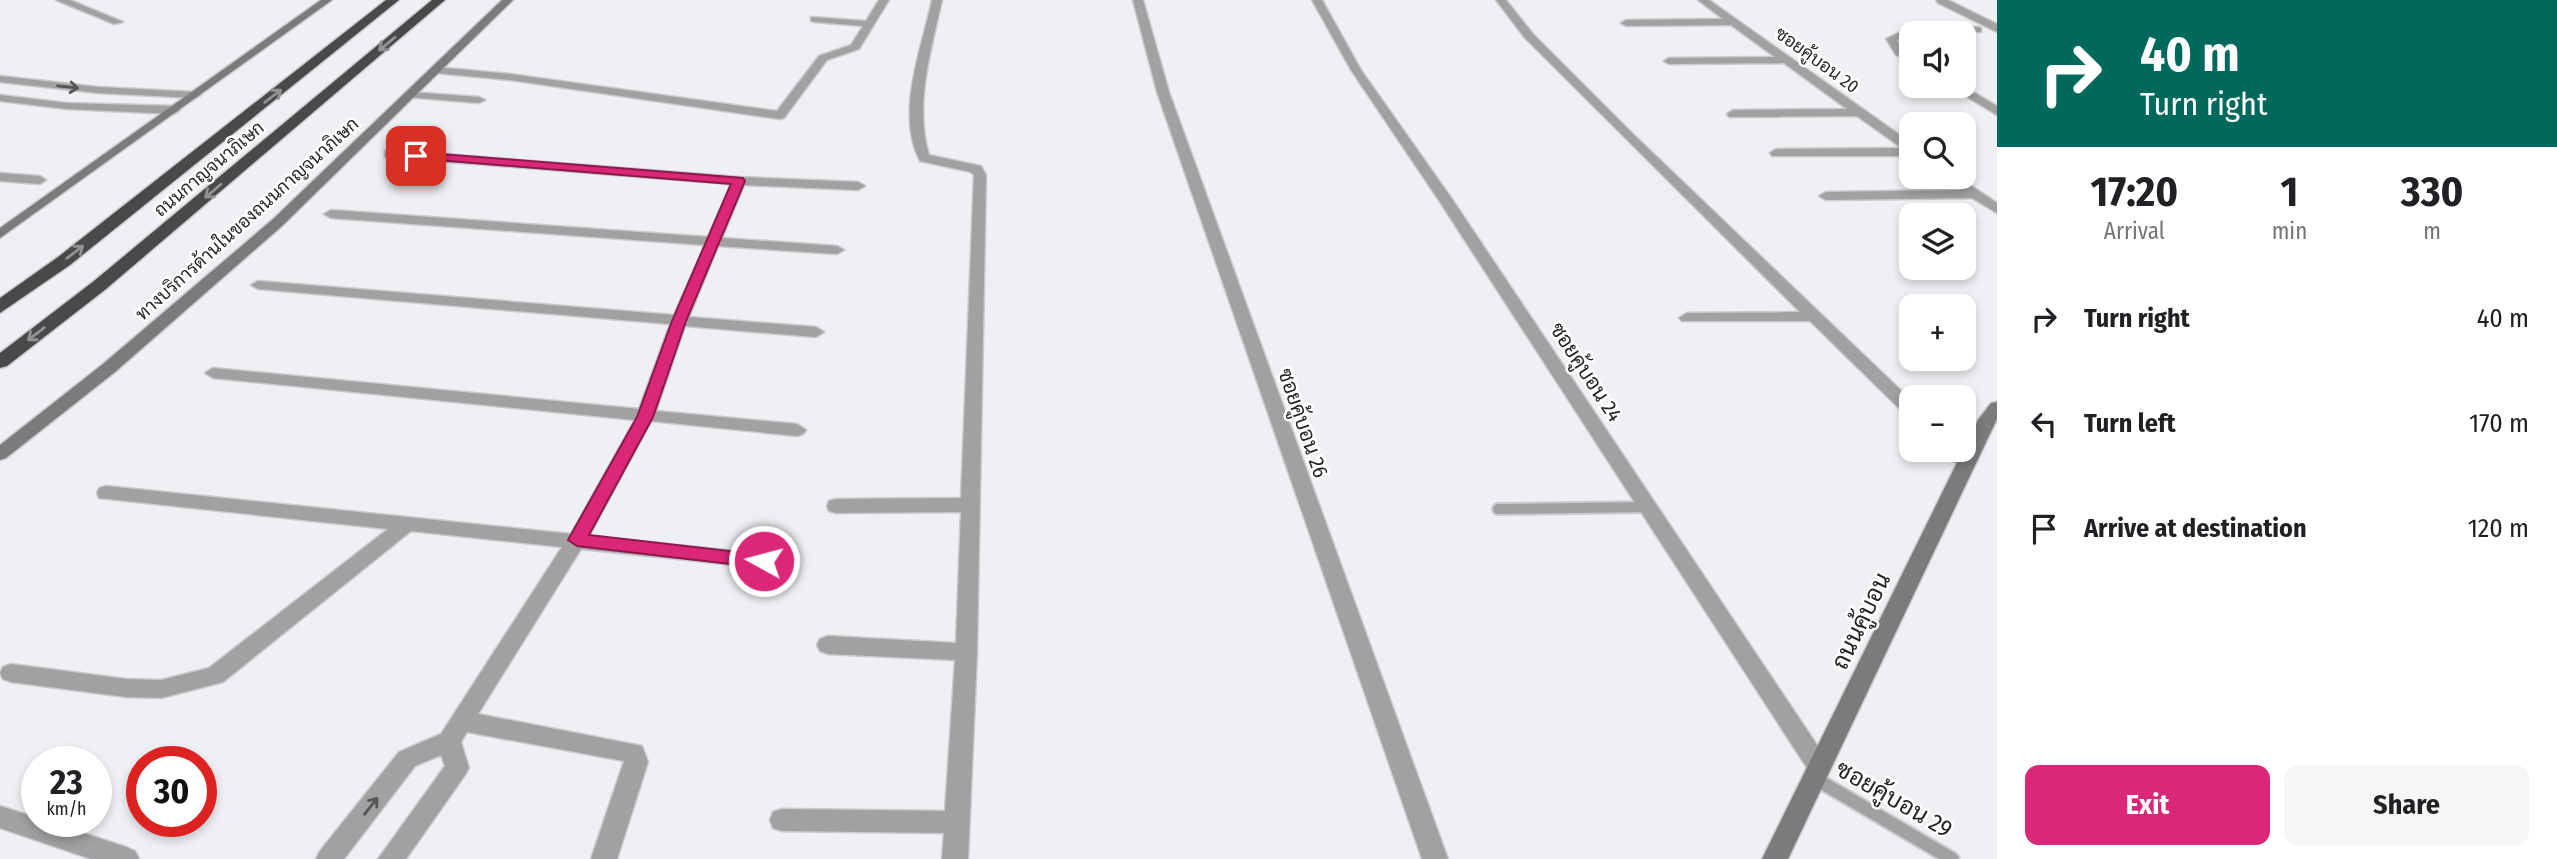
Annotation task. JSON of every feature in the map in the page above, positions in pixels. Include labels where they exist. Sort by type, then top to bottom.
[{"type":"highway","name":"ถนนกาญจนาภิเษก","points":[[0,307],[64,261],[393,0]]},
{"type":"highway","name":"ถนนกาญจนาภิเษก","points":[[0,362],[100,285],[439,0]]},
{"type":"main road","points":[[0,234],[327,0]]},
{"type":"main road","name":"ทางบริการด้านในของถนนกาญจนาภิเษก","points":[[0,454],[109,368],[277,223],[508,0]]},
{"type":"main road","name":"ถนนคู้บอน","points":[[1976,434],[1997,407]]},
{"type":"main road","name":"ถนนคู้บอน","points":[[1775,859],[1956,462]]},
{"type":"street","points":[[61,0],[118,22]]},
{"type":"street","points":[[435,71],[510,77],[780,115],[823,58],[855,47],[884,0]]},
{"type":"street","points":[[937,0],[915,121],[918,143],[924,158],[976,169],[980,174],[966,652],[954,859]]},
{"type":"street","name":"ซอยคู้บอน 26","points":[[1138,0],[1163,92],[1434,859]]},
{"type":"street","name":"ซอยคู้บอน 24","points":[[1317,0],[1356,70],[1445,199],[1648,507],[1816,773]]},
{"type":"street","points":[[1500,0],[1529,36],[1593,101],[1899,398]]},
{"type":"street","name":"ซอยคู้บอน 20","points":[[1703,0],[1899,141]]},
{"type":"street","points":[[815,19],[869,24]]},
{"type":"street","points":[[1626,23],[1734,22]]},
{"type":"street","points":[[1899,35],[1891,39],[1899,51]]},
{"type":"street","points":[[1668,61],[1788,60]]},
{"type":"street","points":[[0,79],[98,90],[194,95]]},
{"type":"street","points":[[410,95],[479,100]]},
{"type":"street","points":[[0,98],[67,106],[174,110]]},
{"type":"street","points":[[1975,98],[1997,111]]},
{"type":"street","points":[[1733,114],[1859,112]]},
{"type":"street","points":[[1776,153],[1899,150]]},
{"type":"street","points":[[389,154],[739,181],[858,186]]},
{"type":"street","points":[[0,177],[40,180]]},
{"type":"street","points":[[329,859],[407,759],[456,731],[577,540],[645,417],[679,321],[739,181]]},
{"type":"street","points":[[1968,189],[1997,209]]},
{"type":"street","points":[[1826,196],[1975,194]]},
{"type":"street","points":[[331,214],[837,250]]},
{"type":"street","points":[[258,285],[816,332]]},
{"type":"street","points":[[1687,318],[1815,316]]},
{"type":"street","points":[[213,373],[797,430]]},
{"type":"street","points":[[106,493],[764,561]]},
{"type":"street","points":[[836,506],[969,505]]},
{"type":"street","points":[[11,673],[126,688],[161,689],[215,676],[407,524]]},
{"type":"street","points":[[828,645],[966,652]]},
{"type":"street","points":[[391,859],[457,768],[456,731]]},
{"type":"street","points":[[456,731],[634,753],[636,762],[604,859]]},
{"type":"street","points":[[0,817],[126,859]]},
{"type":"street","points":[[782,820],[957,821]]},
{"type":"lane","points":[[1940,0],[1997,27]]},
{"type":"lane","points":[[1498,509],[1648,507]]},
{"type":"lane","name":"ซอยคู้บอน 29","points":[[1816,773],[1952,859]]},
{"type":"route","points":[[416,156],[739,181],[679,321],[645,417],[598,497],[577,540],[764,561]]}]
